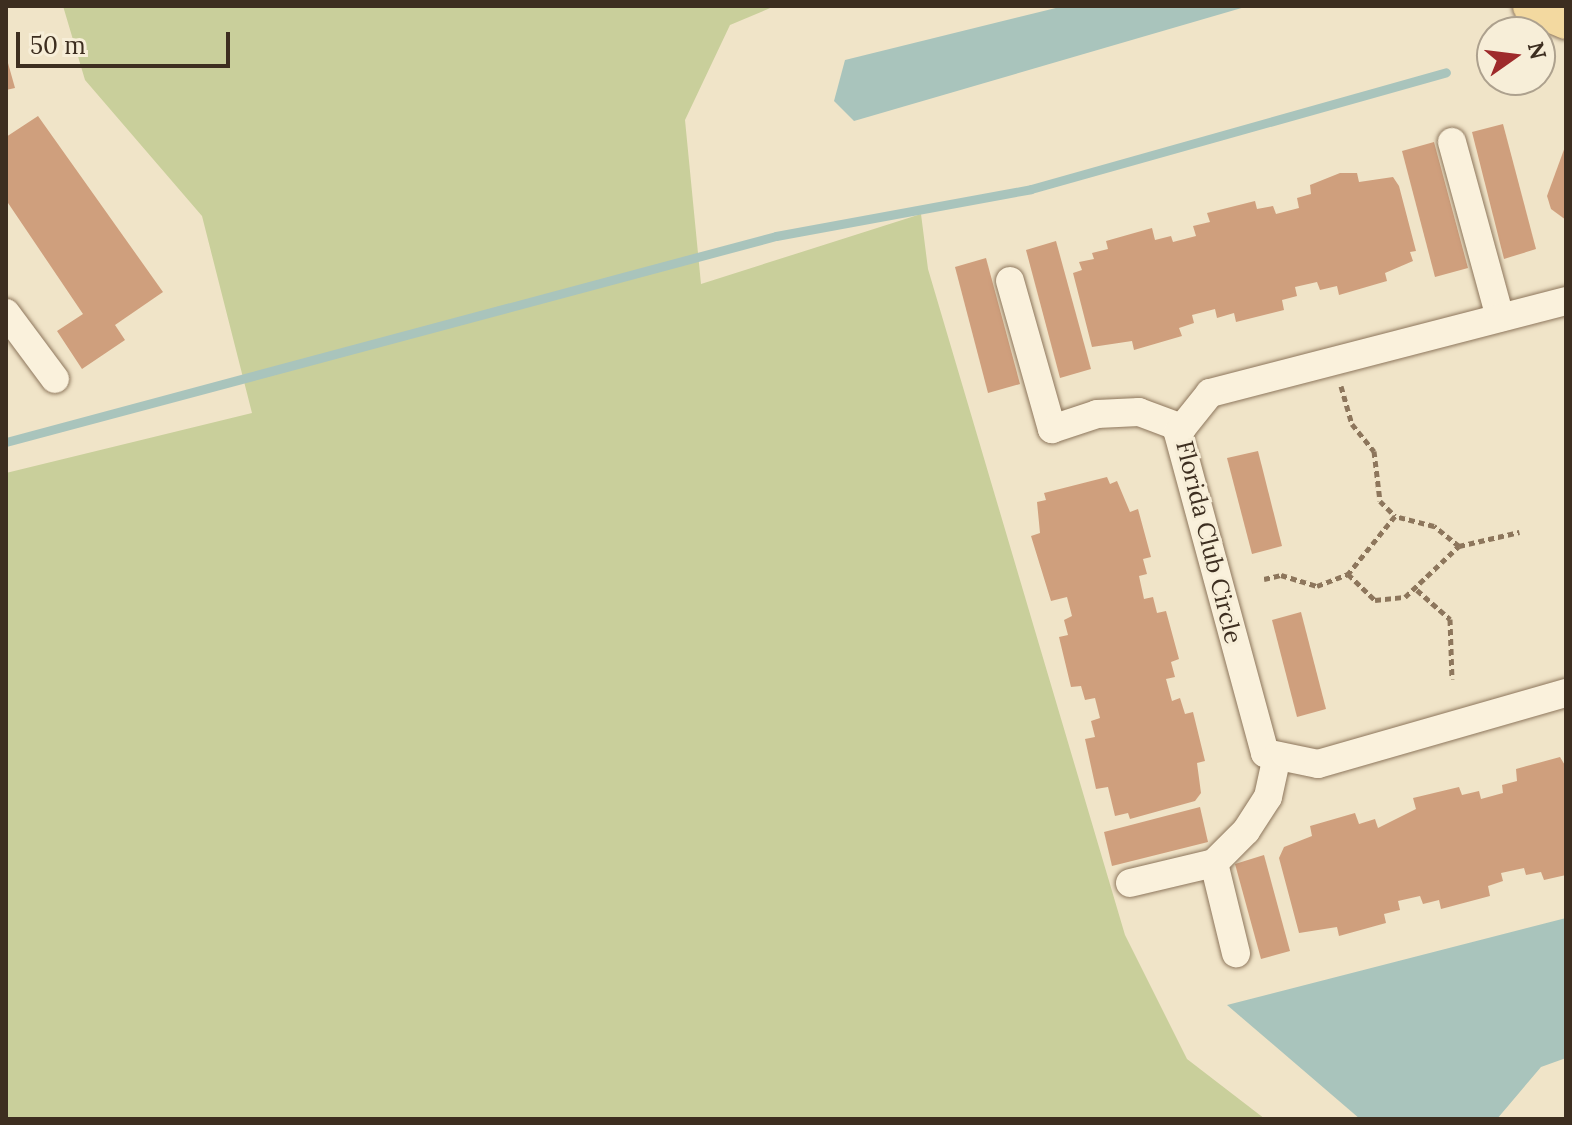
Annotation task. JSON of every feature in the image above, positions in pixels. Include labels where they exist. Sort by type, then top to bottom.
[{"type":"main road","points":[[1531,6],[1566,21]]},
{"type":"street","points":[[1452,142],[1500,318]]},
{"type":"street","points":[[1010,281],[1052,429],[1097,414],[1139,412],[1182,428]]},
{"type":"street","name":"Florida Club Circle","points":[[1277,756],[1265,753],[1178,433],[1210,393],[1566,301]]},
{"type":"street","points":[[11,331],[55,379]]},
{"type":"street","points":[[1130,883],[1214,863],[1246,831],[1268,797],[1277,756],[1318,764],[1566,693]]},
{"type":"street","points":[[1214,863],[1236,953]]},
{"type":"path","points":[[1334,361],[1352,424],[1374,451],[1380,501],[1395,516],[1434,526],[1459,546]]},
{"type":"path","points":[[1264,579],[1281,575],[1317,586],[1348,574],[1395,516]]},
{"type":"path","points":[[1348,574],[1375,600],[1417,590],[1459,546],[1519,532]]},
{"type":"path","points":[[1417,590],[1450,619],[1452,679]]},
{"type":"green space","points":[[63,6],[775,6],[730,25],[685,120],[701,284],[921,214],[928,269],[1125,935],[1187,1059],[1265,1119],[6,1119],[6,473],[252,413],[202,216],[85,80]]},
{"type":"water","points":[[1064,6],[1245,7],[854,121],[834,101],[845,60]]},
{"type":"water","points":[[1566,918],[1566,1058],[1541,1067],[1497,1119],[1360,1119],[1227,1005]]},
{"type":"building","points":[[6,56],[15,88],[6,90]]},
{"type":"building","points":[[38,116],[163,292],[115,325],[125,340],[82,369],[57,331],[83,314],[6,200],[6,137]]},
{"type":"building","points":[[1503,124],[1536,249],[1504,259],[1472,132]]},
{"type":"building","points":[[1434,142],[1468,268],[1435,277],[1402,151]]},
{"type":"building","points":[[1566,144],[1566,220],[1551,209],[1547,196]]},
{"type":"building","points":[[1340,173],[1357,173],[1359,182],[1393,177],[1399,186],[1416,251],[1410,252],[1413,261],[1385,273],[1387,281],[1339,295],[1337,286],[1320,290],[1317,282],[1295,287],[1297,296],[1282,300],[1284,310],[1236,322],[1234,313],[1217,318],[1215,309],[1192,315],[1194,323],[1179,328],[1182,336],[1134,350],[1132,341],[1092,347],[1073,273],[1082,270],[1079,262],[1094,259],[1092,253],[1108,249],[1106,241],[1152,228],[1155,240],[1171,236],[1173,242],[1196,236],[1193,226],[1210,222],[1207,213],[1255,201],[1257,209],[1273,206],[1276,214],[1299,208],[1297,198],[1311,194],[1310,185]]},
{"type":"building","points":[[1056,241],[1091,369],[1060,378],[1026,250]]},
{"type":"building","points":[[986,258],[1020,384],[988,393],[955,267]]},
{"type":"building","points":[[1258,451],[1282,546],[1252,554],[1227,458]]},
{"type":"building","points":[[1107,477],[1110,484],[1117,481],[1130,512],[1138,509],[1151,557],[1143,559],[1147,574],[1139,576],[1144,599],[1153,597],[1157,613],[1166,611],[1179,659],[1171,662],[1175,677],[1166,679],[1172,701],[1180,698],[1185,714],[1193,712],[1205,761],[1197,763],[1201,793],[1195,801],[1130,819],[1128,813],[1115,816],[1108,787],[1096,789],[1085,739],[1095,737],[1091,721],[1100,718],[1095,698],[1085,700],[1081,686],[1071,687],[1059,637],[1068,635],[1064,620],[1072,616],[1067,597],[1051,601],[1031,536],[1040,533],[1037,502],[1046,500],[1044,493]]},
{"type":"building","points":[[1301,612],[1326,709],[1297,717],[1272,620]]},
{"type":"building","points":[[1560,757],[1566,767],[1566,875],[1544,880],[1541,872],[1526,875],[1524,868],[1501,873],[1503,881],[1488,886],[1490,896],[1441,909],[1439,900],[1423,904],[1420,896],[1398,901],[1400,910],[1384,914],[1386,923],[1339,936],[1337,927],[1299,933],[1279,858],[1284,847],[1312,836],[1310,826],[1355,813],[1359,824],[1375,819],[1378,828],[1416,809],[1413,798],[1459,787],[1462,795],[1479,791],[1481,799],[1503,793],[1502,785],[1517,781],[1516,769]]},
{"type":"building","points":[[1200,807],[1208,842],[1112,866],[1104,832]]},
{"type":"building","points":[[1264,855],[1290,951],[1261,959],[1235,864]]},
{"type":"waterway","points":[[6,442],[776,236],[1031,189],[1446,72]]}]
